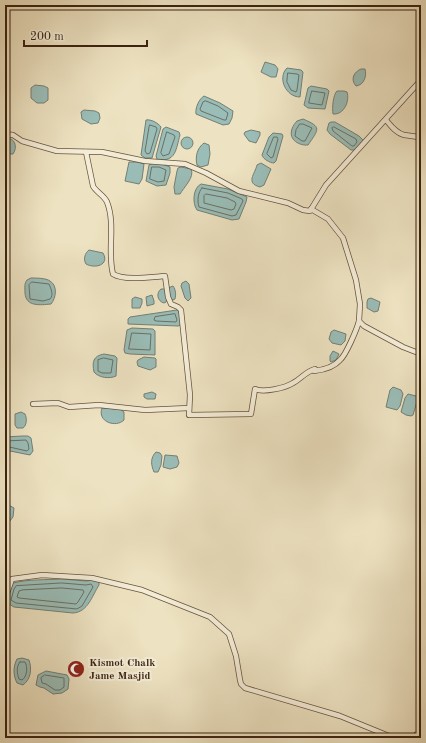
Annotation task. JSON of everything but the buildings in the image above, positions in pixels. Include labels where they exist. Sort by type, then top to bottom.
[{"type":"street","points":[[5,134],[13,134],[22,141],[57,151],[102,152],[146,161],[185,164],[206,173],[239,191],[288,203],[303,210],[310,211],[326,185],[421,80]]},
{"type":"street","points":[[386,120],[397,132],[403,135],[421,138]]},
{"type":"street","points":[[86,152],[93,186],[95,190],[107,201],[110,212],[112,237],[111,268],[113,274],[118,277],[133,278],[165,276],[168,297],[171,304],[181,310],[190,395],[189,415],[251,414],[255,389],[264,391],[292,384],[309,371],[315,369],[314,370],[320,370],[341,360],[356,331],[359,321],[360,304],[356,280],[343,238],[328,219],[311,209]]},
{"type":"street","points":[[359,321],[364,326],[403,347],[421,354]]},
{"type":"street","points":[[33,404],[58,403],[69,406],[99,405],[145,410],[189,408]]},
{"type":"street","points":[[5,599],[12,580],[42,575],[92,578],[142,590],[210,617],[229,634],[236,656],[241,684],[245,688],[340,716],[394,738]]},
{"type":"water","points":[[265,62],[275,65],[278,69],[276,77],[271,77],[261,72]]},
{"type":"water","points":[[287,68],[301,70],[303,72],[300,97],[291,94],[284,86],[283,77]]},
{"type":"water","points":[[361,69],[365,69],[365,77],[361,84],[356,86],[353,78],[356,72]]},
{"type":"water","points":[[35,85],[48,88],[48,100],[44,103],[37,103],[31,98],[31,88]]},
{"type":"water","points":[[311,86],[327,89],[329,91],[325,109],[308,108],[304,105],[308,88]]},
{"type":"water","points":[[337,91],[347,92],[348,99],[343,110],[337,114],[333,114],[333,102]]},
{"type":"water","points":[[204,96],[233,111],[229,124],[223,125],[196,114],[196,109],[200,99]]},
{"type":"water","points":[[84,110],[99,113],[100,118],[98,123],[91,124],[82,119],[81,112]]},
{"type":"water","points":[[303,119],[313,124],[317,129],[308,145],[296,142],[291,133],[297,121]]},
{"type":"water","points":[[146,120],[150,120],[161,127],[152,158],[145,158],[141,155]]},
{"type":"water","points":[[335,122],[359,136],[364,141],[355,150],[351,150],[327,130],[329,123]]},
{"type":"water","points":[[166,127],[179,132],[180,135],[176,150],[172,157],[168,159],[157,159],[156,156],[163,129]]},
{"type":"water","points":[[251,130],[260,132],[256,143],[249,141],[244,134],[245,132]]},
{"type":"water","points":[[273,133],[282,134],[283,136],[276,161],[274,163],[264,158],[262,155],[269,137]]},
{"type":"water","points":[[187,137],[191,139],[193,143],[191,147],[187,149],[183,147],[181,143],[183,139]]},
{"type":"water","points":[[5,138],[11,139],[15,143],[15,151],[13,154],[5,154]]},
{"type":"water","points":[[204,143],[209,145],[210,154],[208,165],[201,167],[197,165],[196,156],[198,150]]},
{"type":"water","points":[[129,162],[144,164],[142,179],[139,184],[125,181]]},
{"type":"water","points":[[153,163],[170,167],[170,173],[166,185],[157,186],[146,181],[149,165]]},
{"type":"water","points":[[261,163],[271,169],[264,185],[260,187],[253,183],[252,178],[257,165]]},
{"type":"water","points":[[181,167],[191,169],[192,175],[180,194],[175,194],[174,187],[177,171],[178,168]]},
{"type":"water","points":[[201,184],[228,189],[247,197],[239,219],[232,220],[197,210],[194,204],[194,196],[196,189]]},
{"type":"water","points":[[89,250],[103,253],[105,260],[103,263],[97,266],[86,264],[85,256]]},
{"type":"water","points":[[31,278],[46,279],[53,283],[55,292],[54,299],[51,304],[34,304],[28,301],[25,293],[25,284],[27,280]]},
{"type":"water","points":[[186,281],[189,284],[191,298],[188,301],[185,298],[181,286],[182,283]]},
{"type":"water","points":[[173,286],[176,294],[175,299],[173,300],[170,298],[168,288]]},
{"type":"water","points":[[161,289],[165,289],[167,298],[166,302],[164,303],[160,301],[158,297],[158,293]]},
{"type":"water","points":[[152,295],[154,304],[147,306],[146,297]]},
{"type":"water","points":[[135,297],[142,299],[140,308],[132,308],[132,299]]},
{"type":"water","points":[[371,298],[380,302],[378,311],[374,312],[367,308],[368,299]]},
{"type":"water","points":[[177,310],[179,311],[181,325],[178,326],[128,324],[128,319],[130,317]]},
{"type":"water","points":[[132,328],[153,329],[155,331],[155,355],[125,353],[124,350],[127,330]]},
{"type":"water","points":[[334,330],[346,334],[345,341],[341,345],[332,343],[329,339],[331,332]]},
{"type":"water","points":[[333,351],[339,354],[336,360],[331,362],[330,356]]},
{"type":"water","points":[[104,354],[115,356],[117,358],[116,376],[99,376],[94,372],[93,365],[95,358]]},
{"type":"water","points":[[144,357],[155,358],[156,367],[150,370],[138,366],[138,360]]},
{"type":"water","points":[[393,387],[401,390],[403,394],[400,406],[397,410],[386,407],[390,390]]},
{"type":"water","points":[[152,392],[156,394],[155,399],[147,399],[144,397],[144,394]]},
{"type":"water","points":[[408,394],[418,398],[413,415],[411,416],[401,412],[405,398]]},
{"type":"water","points":[[102,408],[120,409],[124,412],[124,420],[116,423],[108,422],[102,417]]},
{"type":"water","points":[[21,412],[25,414],[26,423],[23,428],[17,428],[15,425],[15,414]]},
{"type":"water","points":[[28,436],[31,438],[33,451],[30,455],[5,450],[5,437]]},
{"type":"water","points":[[156,452],[160,453],[162,456],[161,465],[158,472],[154,472],[152,462]]},
{"type":"water","points":[[165,455],[177,456],[179,463],[177,467],[170,469],[163,467]]},
{"type":"water","points":[[5,503],[14,508],[13,517],[9,522],[5,521]]},
{"type":"water","points":[[62,579],[86,581],[94,580],[99,582],[99,585],[86,607],[73,613],[14,607],[8,602],[8,593],[13,583],[31,580]]},
{"type":"water","points":[[22,658],[29,660],[30,667],[28,680],[23,685],[17,683],[14,671],[17,659]]},
{"type":"water","points":[[46,671],[67,675],[69,679],[68,689],[62,693],[53,694],[36,685],[38,675]]},
{"type":"railway","points":[[412,738],[421,720]]},
{"type":"place","name":"Kismot Chalk Jame Masjid","points":[[76,669]]}]
